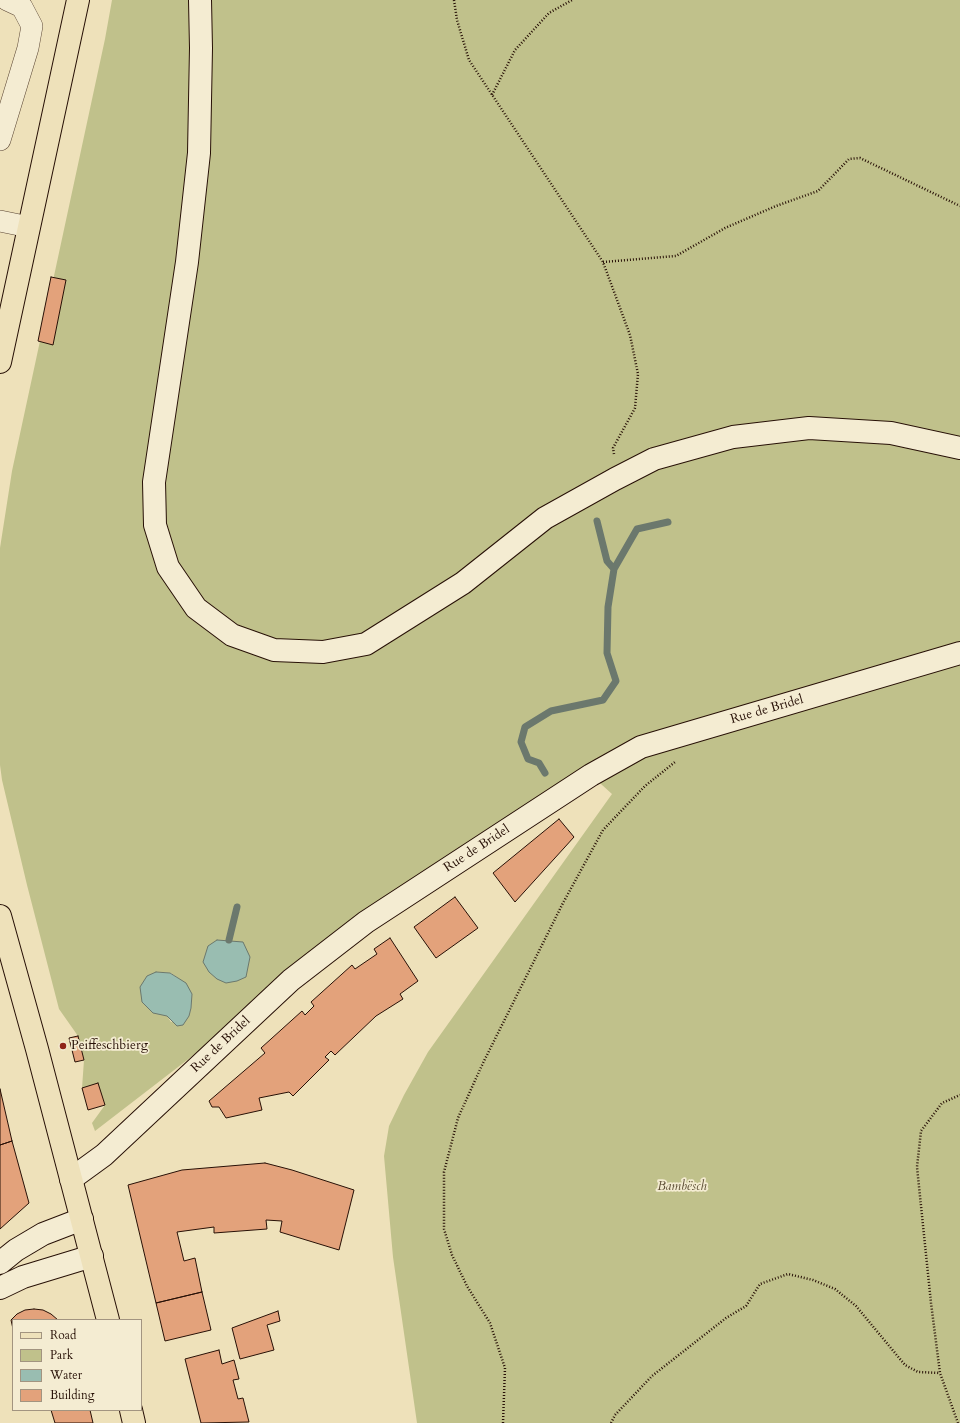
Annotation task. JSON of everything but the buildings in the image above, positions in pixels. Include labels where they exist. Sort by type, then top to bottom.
[{"type":"main road","points":[[0,362],[78,0]]},
{"type":"main road","points":[[200,0],[201,48],[199,153],[187,262],[154,482],[155,525],[168,566],[196,608],[232,635],[274,650],[323,652],[366,644],[463,583],[545,518],[615,478],[654,460],[733,437],[808,428],[891,433],[960,448]]},
{"type":"main road","name":"Rue de Bridel","points":[[71,1179],[104,1156],[292,980],[366,922],[591,775],[641,747],[960,653]]},
{"type":"main road","points":[[0,916],[35,1042],[108,1319]]},
{"type":"main road","points":[[0,1263],[16,1250],[43,1234],[82,1219]]},
{"type":"main road","points":[[0,1288],[23,1277],[92,1256]]},
{"type":"main road","points":[[131,1411],[134,1423]]},
{"type":"street","points":[[0,140],[28,48],[32,26],[22,6],[7,0]]},
{"type":"street","points":[[0,221],[29,227]]},
{"type":"path","points":[[454,0],[457,20],[469,60],[603,262],[630,335],[638,374],[635,408],[613,448],[615,478]]},
{"type":"path","points":[[492,96],[515,50],[548,13],[572,0]]},
{"type":"path","points":[[603,262],[676,256],[725,228],[776,206],[818,191],[849,159],[860,158],[960,206]]},
{"type":"path","points":[[503,1423],[505,1368],[490,1322],[467,1286],[452,1255],[444,1228],[444,1172],[458,1118],[482,1063],[563,903],[604,830],[645,786],[680,758]]},
{"type":"path","points":[[958,1423],[940,1373],[917,1167],[921,1131],[942,1103],[960,1096]]},
{"type":"path","points":[[611,1423],[615,1416],[652,1376],[726,1318],[746,1306],[760,1284],[788,1274],[813,1280],[835,1289],[856,1306],[905,1365],[918,1372],[940,1373]]},
{"type":"green space","name":"Bambësch","points":[[112,0],[960,0],[960,1423],[417,1423],[393,1257],[384,1156],[389,1126],[428,1052],[612,794],[591,775],[291,980],[95,1131],[92,1123],[105,1105],[98,1084],[82,1088],[84,1060],[78,1036],[59,1009],[2,780],[0,765],[0,548],[12,471],[105,39]],"holes":[[[156,972],[171,973],[178,978],[192,994],[189,1016],[171,1022],[167,1016]]]},
{"type":"water","points":[[217,940],[243,942],[250,957],[246,977],[237,981],[226,983],[217,979],[209,972],[203,962],[208,946]]},
{"type":"water","points":[[156,972],[170,973],[186,983],[192,994],[189,1016],[183,1025],[177,1026],[167,1016],[153,1013],[142,1002],[140,987],[147,976]]},
{"type":"waterway","points":[[597,521],[607,561],[614,569]]},
{"type":"waterway","points":[[545,773],[539,763],[528,759],[521,742],[525,727],[551,711],[603,700],[616,681],[607,653],[608,607],[614,569],[637,529],[668,522]]},
{"type":"waterway","points":[[229,940],[237,907]]},
{"type":"place","name":"Peiffeschbierg","points":[[63,1046]]}]
